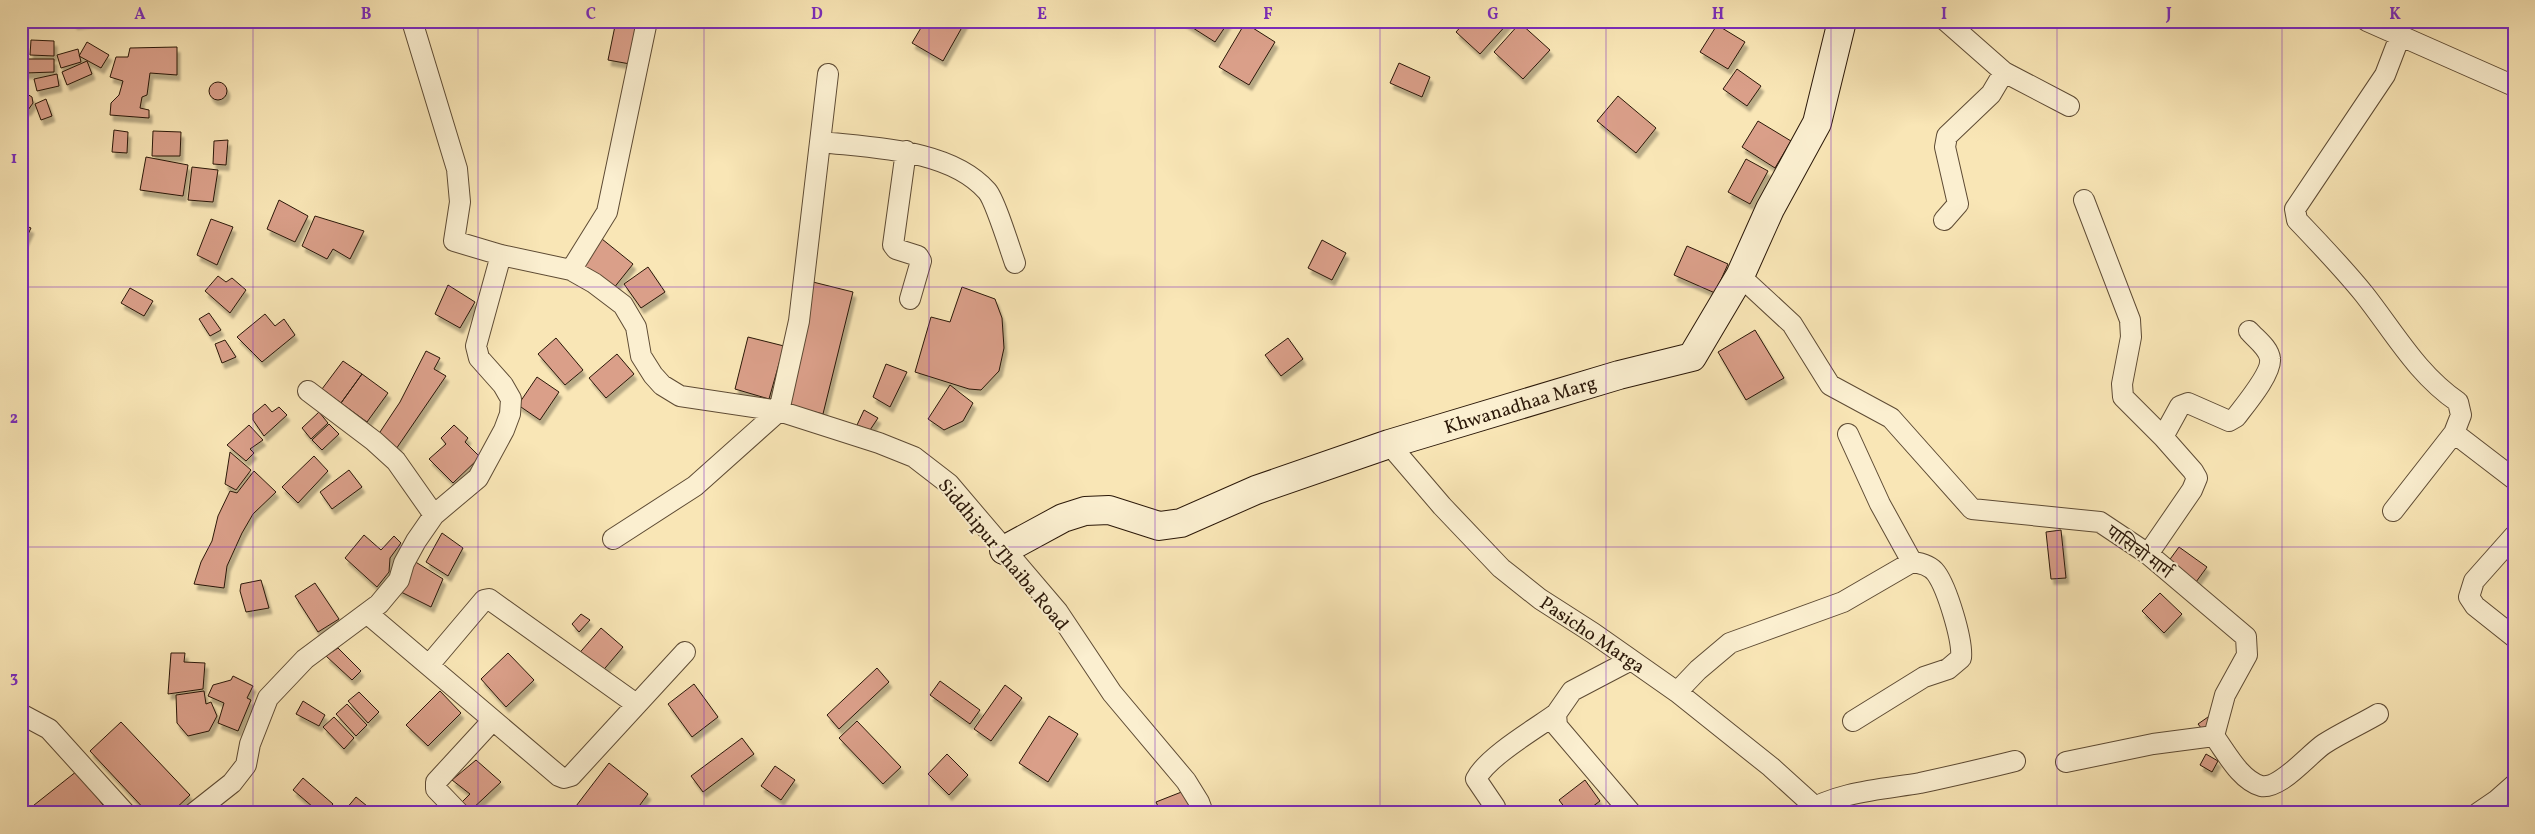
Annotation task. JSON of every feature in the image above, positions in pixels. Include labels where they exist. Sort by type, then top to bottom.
[{"type":"street","name":"Siddhipur Thaiba Road","points":[[412,21],[457,169],[460,202],[454,241],[501,255],[571,270],[594,283],[623,305],[636,327],[641,356],[662,385],[680,396],[779,410],[879,443],[914,457],[949,484],[1058,612],[1112,693],[1186,781],[1199,802],[1203,813]]},
{"type":"street","points":[[571,270],[607,212],[647,21]]},
{"type":"street","name":"Khwanadhaa Marg","points":[[1004,550],[1063,518],[1085,512],[1109,510],[1159,526],[1181,523],[1256,490],[1389,444],[1619,375],[1692,357],[1740,276],[1770,209],[1817,123],[1842,21]]},
{"type":"street","points":[[1946,21],[2004,72],[2069,106]]},
{"type":"street","points":[[2367,21],[2514,86]]},
{"type":"street","points":[[2393,511],[2454,433],[2461,415],[2458,402],[2442,392],[2402,348],[2364,294],[2298,220],[2294,209],[2385,75],[2400,36]]},
{"type":"street","points":[[1944,220],[1958,204],[1945,147],[1947,136],[1991,94],[2004,72]]},
{"type":"street","points":[[612,539],[695,486],[779,410],[799,321],[828,74]]},
{"type":"street","points":[[821,142],[906,151],[964,170],[989,192],[1015,263]]},
{"type":"street","points":[[906,151],[893,245],[896,249],[918,256],[921,261],[910,299]]},
{"type":"street","points":[[2084,200],[2130,320],[2131,337],[2122,384],[2123,398],[2164,437],[2197,478],[2192,490],[2148,554]]},
{"type":"street","points":[[194,813],[232,783],[246,765],[257,723],[268,698],[305,659],[368,614],[398,580],[404,563],[416,541],[434,515],[478,478],[494,451],[510,414],[511,399],[503,385],[478,358],[476,346],[501,255]]},
{"type":"street","name":"पासिचो मार्ग","points":[[1740,276],[1792,324],[1830,386],[1891,418],[1972,509],[2100,522],[2148,554],[2246,637],[2247,655],[2225,695],[2214,736]]},
{"type":"street","points":[[2164,437],[2180,406],[2188,403],[2220,419],[2229,421],[2236,417],[2268,371],[2270,360],[2267,350],[2248,331]]},
{"type":"street","points":[[308,391],[374,441],[396,461],[434,515]]},
{"type":"street","points":[[2454,433],[2514,479]]},
{"type":"street","points":[[1848,434],[1880,504],[1912,562]]},
{"type":"street","name":"Pasicho Marga","points":[[1389,444],[1442,506],[1501,568],[1540,598],[1594,633],[1676,692],[1771,767],[1810,810]]},
{"type":"street","points":[[2514,536],[2474,581],[2469,597],[2475,606],[2514,637]]},
{"type":"street","points":[[1676,692],[1698,670],[1730,644],[1843,602],[1912,562],[1925,564],[1936,573],[1948,600],[1962,645],[1961,658],[1948,669],[1924,677],[1853,721]]},
{"type":"street","points":[[429,665],[484,600],[488,599],[636,704]]},
{"type":"street","points":[[368,614],[559,776],[564,778],[571,776],[685,652]]},
{"type":"street","points":[[1494,807],[1478,784],[1476,778],[1480,772],[1514,742],[1556,714],[1572,691],[1630,660]]},
{"type":"street","points":[[21,714],[49,729],[125,813]]},
{"type":"street","points":[[1556,714],[1557,726],[1631,813]]},
{"type":"street","points":[[2066,762],[2153,744],[2214,736],[2246,778],[2264,787],[2278,783],[2324,744],[2378,714]]},
{"type":"street","points":[[459,813],[436,789],[436,782],[493,720]]},
{"type":"street","points":[[1810,810],[1842,797],[1944,778],[2015,761]]},
{"type":"street","points":[[2478,813],[2514,785]]},
{"type":"building","points":[[74,21],[94,21],[74,24]]},
{"type":"building","points":[[616,21],[639,21],[630,64],[608,60]]},
{"type":"building","points":[[925,21],[965,22],[943,61],[912,43]]},
{"type":"building","points":[[1182,21],[1229,21],[1215,42]]},
{"type":"building","points":[[1466,21],[1509,22],[1480,54],[1456,32]]},
{"type":"building","points":[[1245,23],[1275,42],[1249,85],[1219,67]]},
{"type":"building","points":[[1520,23],[1550,50],[1523,79],[1494,52]]},
{"type":"building","points":[[1717,25],[1745,42],[1728,69],[1700,52]]},
{"type":"building","points":[[31,40],[54,41],[54,56],[30,55]]},
{"type":"building","points":[[87,42],[109,55],[101,68],[79,56]]},
{"type":"building","points":[[177,47],[177,75],[150,73],[147,95],[142,97],[140,108],[149,110],[149,118],[110,115],[111,103],[119,95],[123,81],[110,77],[116,57],[128,57],[130,48]]},
{"type":"building","points":[[78,49],[81,62],[61,68],[57,55]]},
{"type":"building","points":[[25,59],[54,59],[54,72],[25,73]]},
{"type":"building","points":[[87,61],[92,74],[67,85],[62,72]]},
{"type":"building","points":[[1399,63],[1430,77],[1422,97],[1390,83]]},
{"type":"building","points":[[1737,69],[1761,86],[1747,106],[1723,89]]},
{"type":"building","points":[[57,74],[59,86],[37,91],[34,79]]},
{"type":"building","points":[[218,82],[224,85],[227,91],[224,97],[218,100],[212,97],[209,91],[212,85]]},
{"type":"building","points":[[21,93],[32,97],[33,103],[28,110],[21,110]]},
{"type":"building","points":[[1618,96],[1656,128],[1636,153],[1597,121]]},
{"type":"building","points":[[46,99],[52,116],[41,120],[35,104]]},
{"type":"building","points":[[1758,121],[1791,141],[1775,168],[1742,147]]},
{"type":"building","points":[[114,130],[128,132],[127,153],[112,152]]},
{"type":"building","points":[[153,131],[181,132],[180,156],[152,156]]},
{"type":"building","points":[[228,140],[226,165],[213,164],[214,141]]},
{"type":"building","points":[[146,157],[188,165],[183,196],[140,190]]},
{"type":"building","points":[[1746,159],[1768,171],[1750,204],[1728,192]]},
{"type":"building","points":[[192,167],[218,170],[213,202],[188,200]]},
{"type":"building","points":[[279,200],[308,216],[295,242],[267,229]]},
{"type":"building","points":[[315,216],[364,231],[350,259],[333,249],[327,259],[302,246]]},
{"type":"building","points":[[211,219],[233,227],[217,265],[197,255]]},
{"type":"building","points":[[21,224],[31,228],[21,249]]},
{"type":"building","points":[[602,239],[633,264],[613,289],[581,263]]},
{"type":"building","points":[[1322,240],[1346,253],[1332,280],[1308,268]]},
{"type":"building","points":[[1687,246],[1728,264],[1715,293],[1674,275]]},
{"type":"building","points":[[648,267],[665,292],[641,308],[624,284]]},
{"type":"building","points":[[218,276],[226,282],[232,278],[246,290],[230,313],[205,291]]},
{"type":"building","points":[[813,282],[853,292],[823,414],[783,404]]},
{"type":"building","points":[[448,285],[475,302],[460,328],[435,314]]},
{"type":"building","points":[[962,287],[995,299],[1002,318],[1004,348],[999,371],[981,390],[969,389],[915,372],[931,317],[950,322]]},
{"type":"building","points":[[130,288],[153,301],[144,316],[121,303]]},
{"type":"building","points":[[209,313],[221,330],[210,336],[199,319]]},
{"type":"building","points":[[265,314],[275,326],[284,319],[295,335],[262,362],[237,337]]},
{"type":"building","points":[[1755,330],[1784,378],[1746,400],[1718,352]]},
{"type":"building","points":[[748,337],[784,346],[769,399],[735,389]]},
{"type":"building","points":[[556,338],[583,370],[565,385],[538,354]]},
{"type":"building","points":[[1288,338],[1303,359],[1281,376],[1265,355]]},
{"type":"building","points":[[225,340],[236,357],[222,363],[215,344]]},
{"type":"building","points":[[426,351],[440,358],[434,369],[446,376],[394,452],[378,435],[400,402]]},
{"type":"building","points":[[617,354],[634,374],[606,398],[589,378]]},
{"type":"building","points":[[343,361],[362,374],[341,403],[322,389]]},
{"type":"building","points":[[886,364],[907,372],[890,407],[873,397]]},
{"type":"building","points":[[362,374],[388,393],[367,422],[341,403]]},
{"type":"building","points":[[537,377],[559,392],[540,420],[518,405]]},
{"type":"building","points":[[950,385],[973,403],[963,421],[944,430],[928,419]]},
{"type":"building","points":[[265,404],[272,412],[279,407],[287,415],[264,436],[253,420],[253,414]]},
{"type":"building","points":[[864,410],[878,418],[870,430],[857,425]]},
{"type":"building","points":[[319,412],[328,423],[311,439],[302,428]]},
{"type":"building","points":[[329,424],[339,434],[322,450],[312,440]]},
{"type":"building","points":[[249,425],[263,440],[250,449],[254,453],[246,461],[227,445]]},
{"type":"building","points":[[454,425],[468,438],[465,442],[480,457],[453,483],[429,459],[446,444],[441,438]]},
{"type":"building","points":[[230,452],[251,470],[236,490],[225,484]]},
{"type":"building","points":[[314,456],[328,471],[298,503],[282,487]]},
{"type":"building","points":[[349,470],[362,487],[332,509],[320,492]]},
{"type":"building","points":[[254,471],[276,492],[253,514],[242,533],[227,566],[224,588],[194,584],[201,562],[212,541],[218,516],[230,491],[237,493]]},
{"type":"building","points":[[2061,530],[2066,578],[2051,579],[2046,532]]},
{"type":"building","points":[[442,533],[463,548],[448,576],[426,562]]},
{"type":"building","points":[[364,535],[381,550],[394,536],[401,543],[390,558],[389,572],[377,587],[345,558]]},
{"type":"building","points":[[2179,547],[2207,567],[2196,582],[2168,562]]},
{"type":"building","points":[[414,561],[443,579],[431,607],[397,590]]},
{"type":"building","points":[[261,580],[269,608],[246,612],[240,591],[241,584]]},
{"type":"building","points":[[315,583],[339,619],[318,632],[295,596]]},
{"type":"building","points":[[2160,593],[2182,614],[2164,633],[2142,611]]},
{"type":"building","points":[[581,614],[590,620],[579,632],[572,624]]},
{"type":"building","points":[[601,628],[623,647],[600,674],[576,657]]},
{"type":"building","points":[[338,648],[361,671],[352,680],[326,656]]},
{"type":"building","points":[[171,653],[185,653],[184,662],[205,663],[203,689],[168,694]]},
{"type":"building","points":[[508,653],[534,680],[506,707],[481,679]]},
{"type":"building","points":[[877,668],[889,682],[839,729],[827,715]]},
{"type":"building","points":[[233,676],[253,686],[247,698],[251,700],[238,731],[218,723],[224,703],[208,696],[213,685],[231,680]]},
{"type":"building","points":[[940,681],[980,710],[970,724],[930,695]]},
{"type":"building","points":[[694,684],[718,717],[692,737],[668,704]]},
{"type":"building","points":[[1005,685],[1022,698],[991,741],[974,729]]},
{"type":"building","points":[[204,691],[206,704],[211,702],[217,716],[209,731],[188,736],[177,723],[176,695]]},
{"type":"building","points":[[440,691],[461,713],[428,746],[406,725]]},
{"type":"building","points":[[359,692],[379,712],[368,723],[348,701]]},
{"type":"building","points":[[303,701],[325,715],[319,726],[296,714]]},
{"type":"building","points":[[347,704],[367,725],[356,736],[336,714]]},
{"type":"building","points":[[1049,716],[1078,734],[1048,782],[1019,763]]},
{"type":"building","points":[[334,717],[354,738],[344,749],[323,727]]},
{"type":"building","points":[[2208,717],[2215,725],[2205,733],[2198,724]]},
{"type":"building","points":[[857,721],[901,767],[883,784],[839,738]]},
{"type":"building","points":[[121,722],[190,795],[171,813],[148,813],[90,751]]},
{"type":"building","points":[[742,738],[754,754],[703,792],[691,776]]},
{"type":"building","points":[[947,754],[968,775],[949,795],[928,774]]},
{"type":"building","points":[[2206,754],[2218,761],[2212,772],[2200,765]]},
{"type":"building","points":[[476,760],[501,782],[470,811],[462,802],[470,794],[452,780]]},
{"type":"building","points":[[609,763],[648,794],[634,813],[577,813],[573,810]]},
{"type":"building","points":[[775,766],[795,780],[781,800],[761,786]]},
{"type":"building","points":[[77,771],[109,813],[24,813]]},
{"type":"building","points":[[303,778],[333,804],[325,813],[320,813],[293,790]]},
{"type":"building","points":[[1585,780],[1600,801],[1584,813],[1569,813],[1559,800]]},
{"type":"building","points":[[1184,791],[1189,806],[1173,813],[1161,813],[1156,802]]},
{"type":"building","points":[[356,797],[367,806],[361,813],[350,813],[346,809]]}]
